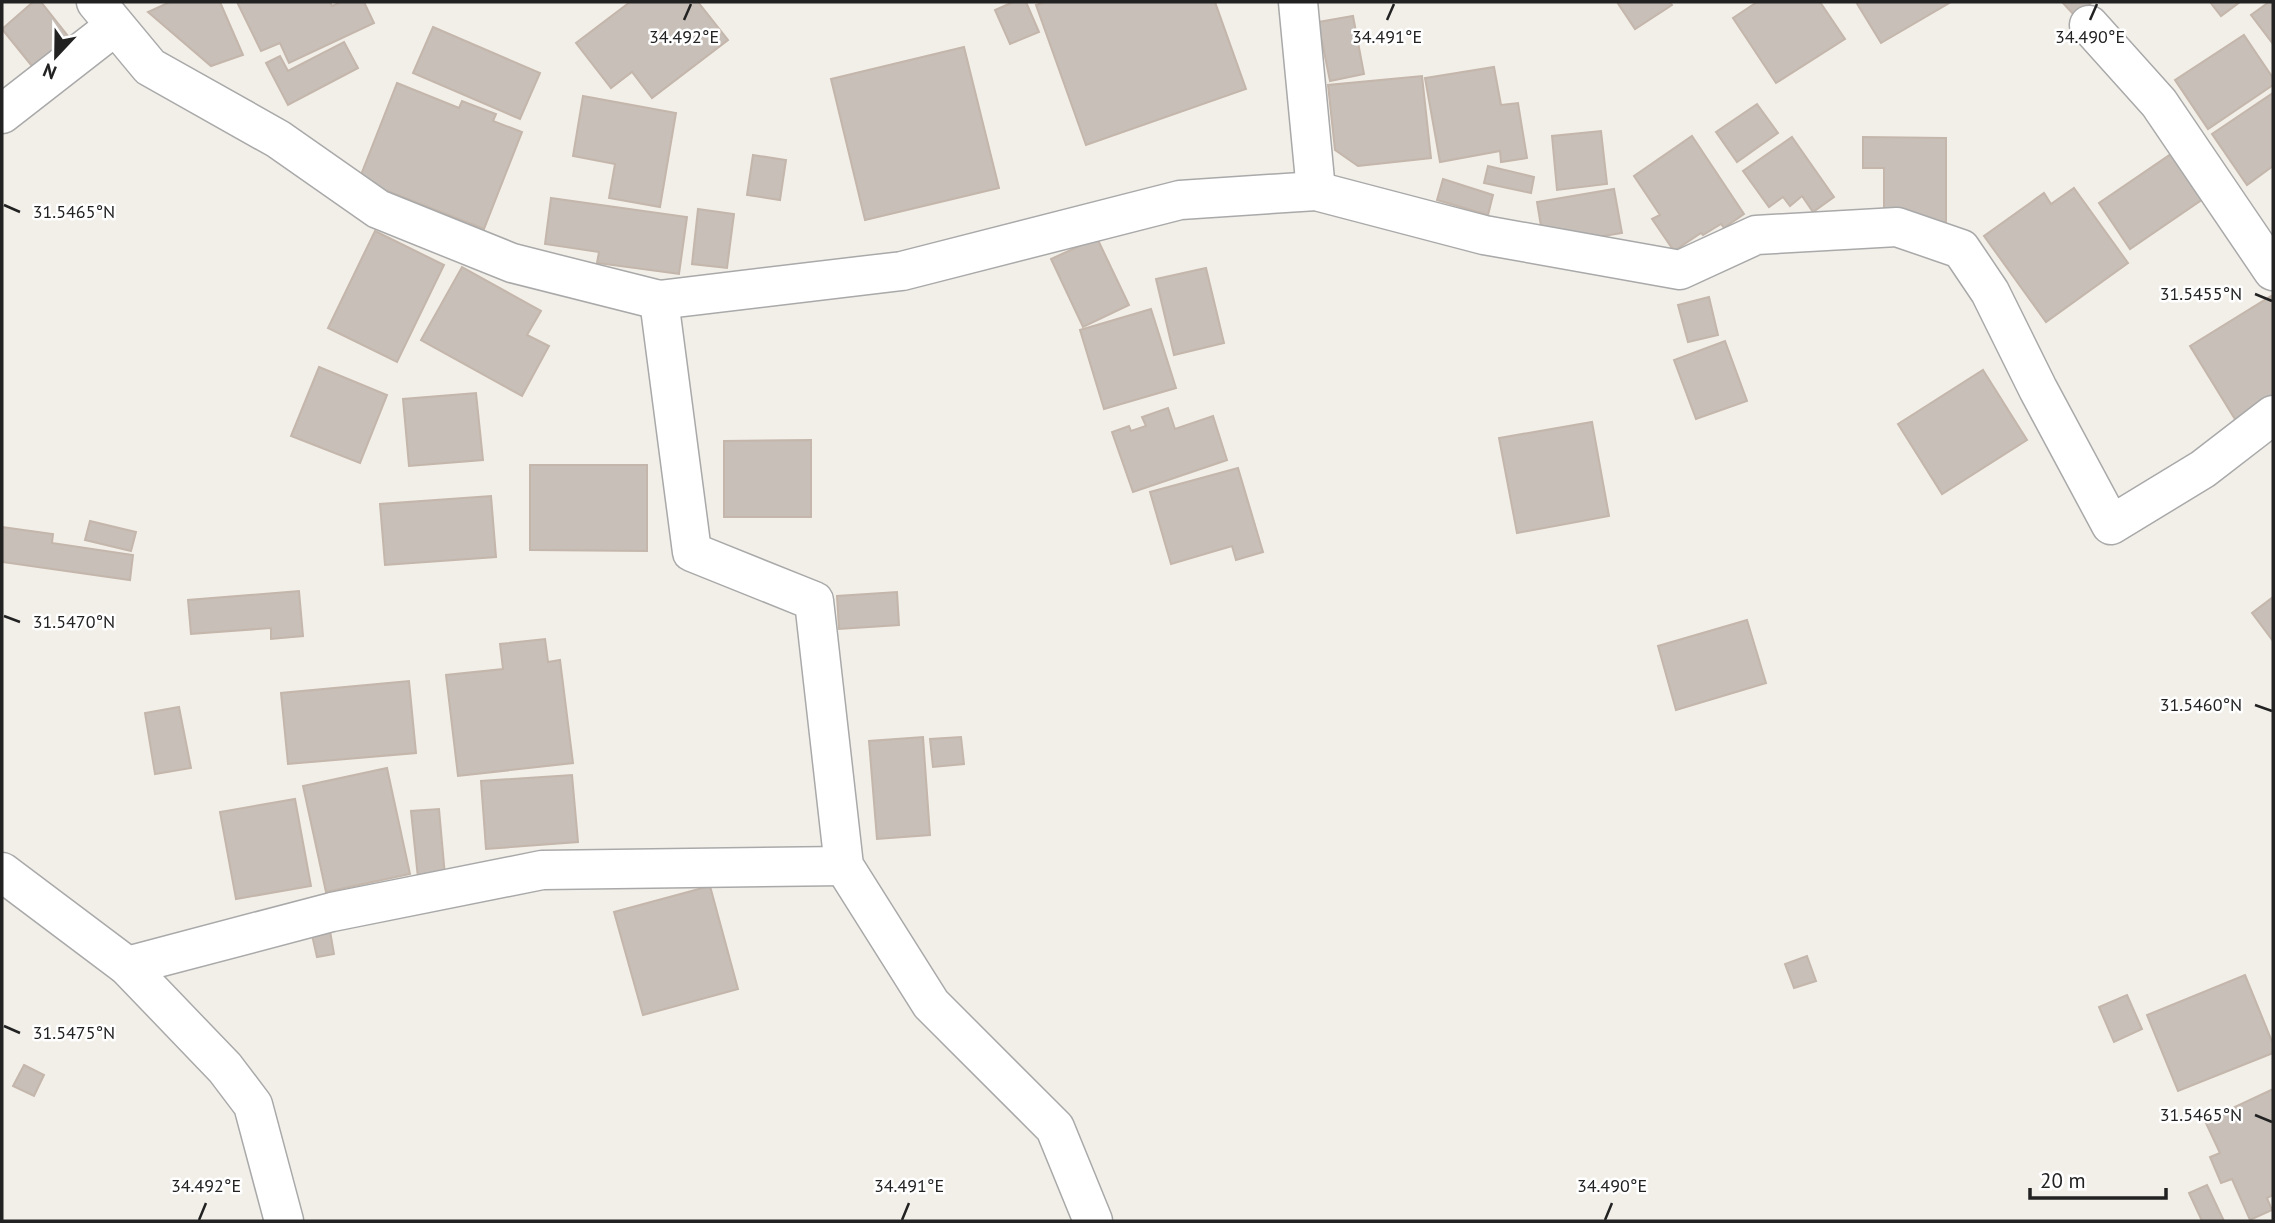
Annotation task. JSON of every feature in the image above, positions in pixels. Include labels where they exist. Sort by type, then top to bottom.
[{"type":"street","points":[[1298,2],[1316,191]]},
{"type":"street","points":[[2,114],[105,14],[150,67],[278,139],[378,209],[512,263],[659,300],[902,271],[1180,200],[1316,191],[1484,234],[1680,270],[1756,235],[1897,228],[1961,249],[1990,292],[2038,389],[2111,525],[2203,468],[2273,415]]},
{"type":"street","points":[[2089,25],[2159,103],[2273,271]]},
{"type":"street","points":[[659,300],[692,552],[814,601],[844,866],[931,1004],[1055,1128],[1093,1221]]},
{"type":"street","points":[[127,966],[332,912],[542,870],[844,866]]},
{"type":"street","points":[[2,872],[127,966],[225,1068],[253,1105],[284,1221]]},
{"type":"building","points":[[33,2],[41,2],[72,41],[36,71],[2,29]]},
{"type":"building","points":[[170,2],[220,2],[243,55],[211,66],[148,12]]},
{"type":"building","points":[[237,2],[330,2],[332,6],[341,2],[364,2],[374,23],[289,63],[280,43],[261,51]]},
{"type":"building","points":[[630,2],[698,2],[728,40],[652,98],[632,72],[611,88],[576,43]]},
{"type":"building","points":[[1013,2],[1026,2],[1039,32],[1010,44],[995,10]]},
{"type":"building","points":[[1046,2],[1215,2],[1246,89],[1086,145],[1036,5]]},
{"type":"building","points":[[1617,2],[1670,2],[1672,5],[1635,29]]},
{"type":"building","points":[[1757,2],[1820,2],[1845,39],[1776,83],[1733,18]]},
{"type":"building","points":[[1856,2],[1951,2],[1881,43]]},
{"type":"building","points":[[2062,2],[2092,2],[2076,17]]},
{"type":"building","points":[[2210,2],[2240,2],[2221,16]]},
{"type":"building","points":[[2273,2],[2273,44],[2251,15]]},
{"type":"building","points":[[1353,16],[1364,74],[1330,81],[1318,22]]},
{"type":"building","points":[[433,27],[540,73],[520,119],[413,73]]},
{"type":"building","points":[[2244,35],[2273,78],[2273,85],[2208,129],[2175,80]]},
{"type":"building","points":[[344,42],[358,68],[288,105],[266,63],[280,56],[288,71]]},
{"type":"building","points":[[964,47],[999,188],[865,220],[831,79]]},
{"type":"building","points":[[1494,67],[1501,105],[1518,103],[1527,158],[1501,162],[1500,151],[1440,162],[1425,78]]},
{"type":"building","points":[[1422,76],[1431,158],[1358,166],[1335,150],[1328,85]]},
{"type":"building","points":[[397,83],[459,108],[462,101],[496,114],[493,121],[522,132],[484,229],[359,180]]},
{"type":"building","points":[[2273,93],[2273,166],[2247,185],[2212,134]]},
{"type":"building","points":[[583,96],[676,113],[660,207],[609,198],[615,164],[573,156]]},
{"type":"building","points":[[1757,104],[1778,133],[1737,162],[1716,132]]},
{"type":"building","points":[[1601,131],[1607,184],[1557,190],[1552,136]]},
{"type":"building","points":[[1692,136],[1744,214],[1724,228],[1721,224],[1703,235],[1701,233],[1674,251],[1652,219],[1660,215],[1634,176]]},
{"type":"building","points":[[1792,137],[1834,197],[1813,212],[1802,196],[1790,206],[1783,197],[1769,207],[1743,171]]},
{"type":"building","points":[[1863,137],[1946,138],[1946,222],[1884,221],[1884,168],[1863,168]]},
{"type":"building","points":[[2174,152],[2206,197],[2130,249],[2099,203]]},
{"type":"building","points":[[753,155],[786,160],[780,200],[747,195]]},
{"type":"building","points":[[1488,166],[1534,177],[1531,193],[1484,183]]},
{"type":"building","points":[[1443,179],[1493,195],[1488,215],[1437,200]]},
{"type":"building","points":[[2074,188],[2128,263],[2046,322],[1984,236],[2044,193],[2051,204]]},
{"type":"building","points":[[1614,189],[1622,233],[1574,241],[1543,238],[1537,202]]},
{"type":"building","points":[[551,198],[687,217],[679,274],[597,263],[599,252],[545,244]]},
{"type":"building","points":[[698,209],[734,214],[727,268],[692,264]]},
{"type":"building","points":[[375,231],[444,265],[397,362],[328,328]]},
{"type":"building","points":[[1097,238],[1129,305],[1083,327],[1051,259]]},
{"type":"building","points":[[462,267],[541,311],[527,335],[549,346],[522,396],[421,340]]},
{"type":"building","points":[[1206,268],[1224,343],[1174,355],[1156,279]]},
{"type":"building","points":[[2271,296],[2273,402],[2238,424],[2190,346]]},
{"type":"building","points":[[1709,297],[1718,335],[1688,342],[1678,305]]},
{"type":"building","points":[[1151,309],[1176,388],[1104,409],[1080,330]]},
{"type":"building","points":[[1725,341],[1747,401],[1696,419],[1674,360]]},
{"type":"building","points":[[319,367],[387,395],[360,463],[291,436]]},
{"type":"building","points":[[1983,370],[2027,440],[1942,494],[1898,424]]},
{"type":"building","points":[[476,393],[483,460],[409,466],[403,399]]},
{"type":"building","points":[[1168,408],[1175,429],[1213,416],[1227,460],[1133,492],[1112,432],[1129,426],[1131,431],[1146,426],[1142,417]]},
{"type":"building","points":[[1592,422],[1609,516],[1517,533],[1499,438]]},
{"type":"building","points":[[811,440],[811,517],[724,517],[724,441]]},
{"type":"building","points":[[530,465],[647,465],[647,551],[530,550]]},
{"type":"building","points":[[1238,468],[1263,552],[1236,560],[1232,546],[1171,564],[1150,492]]},
{"type":"building","points":[[491,496],[496,557],[385,565],[380,504]]},
{"type":"building","points":[[90,521],[136,532],[131,551],[85,540]]},
{"type":"building","points":[[2,527],[53,534],[52,543],[133,555],[130,580],[2,562]]},
{"type":"building","points":[[299,591],[303,636],[271,639],[271,628],[191,634],[188,600]]},
{"type":"building","points":[[897,592],[899,625],[839,629],[837,596]]},
{"type":"building","points":[[2273,597],[2273,641],[2252,613]]},
{"type":"building","points":[[1747,620],[1766,683],[1676,710],[1658,646]]},
{"type":"building","points":[[545,639],[548,662],[560,660],[573,763],[458,776],[446,675],[503,669],[500,644]]},
{"type":"building","points":[[409,681],[416,753],[288,764],[281,693]]},
{"type":"building","points":[[179,707],[191,768],[155,774],[145,713]]},
{"type":"building","points":[[923,737],[930,835],[877,839],[869,741]]},
{"type":"building","points":[[961,737],[964,764],[933,767],[930,739]]},
{"type":"building","points":[[387,768],[410,874],[326,892],[303,786]]},
{"type":"building","points":[[572,775],[578,842],[486,849],[481,781]]},
{"type":"building","points":[[295,799],[311,886],[236,899],[220,812]]},
{"type":"building","points":[[439,809],[445,876],[418,878],[411,811]]},
{"type":"building","points":[[710,886],[738,989],[643,1015],[614,912]]},
{"type":"building","points":[[330,931],[334,954],[317,957],[312,935]]},
{"type":"building","points":[[1807,956],[1816,981],[1794,988],[1785,964]]},
{"type":"building","points":[[2245,975],[2273,1044],[2273,1053],[2178,1091],[2147,1015]]},
{"type":"building","points":[[2127,995],[2142,1029],[2114,1042],[2099,1007]]},
{"type":"building","points":[[24,1065],[44,1075],[34,1096],[13,1086]]},
{"type":"building","points":[[2273,1089],[2273,1195],[2267,1198],[2272,1210],[2250,1220],[2232,1179],[2221,1183],[2210,1157],[2220,1153],[2205,1121]]},
{"type":"building","points":[[2207,1185],[2224,1221],[2202,1221],[2189,1193]]}]
